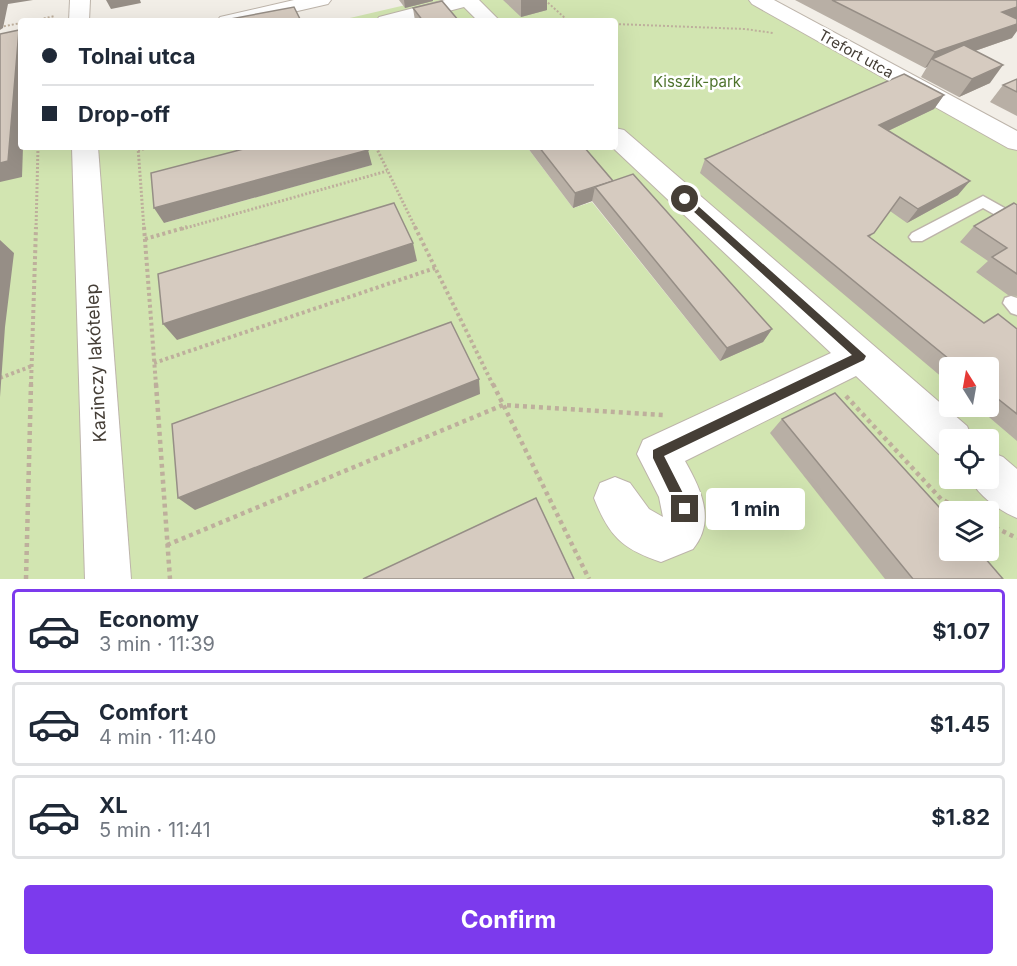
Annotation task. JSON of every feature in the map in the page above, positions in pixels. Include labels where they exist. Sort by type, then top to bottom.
[{"type":"street","points":[[79,18],[80,0]]},
{"type":"street","points":[[240,18],[321,0]]},
{"type":"street","points":[[398,18],[468,0],[487,18]]},
{"type":"street","name":"Trefort utca","points":[[759,0],[1017,142]]},
{"type":"street","points":[[618,139],[941,429]]},
{"type":"street","name":"Kazinczy lakótelep","points":[[85,150],[108,579]]},
{"type":"street","points":[[615,498],[629,521],[642,535],[661,540],[679,532],[684,521],[685,509],[657,454],[860,356]]},
{"type":"street","points":[[999,481],[1017,497]]},
{"type":"lane","points":[[917,237],[983,201],[1017,222]]},
{"type":"path","points":[[545,0],[565,18]]},
{"type":"path","points":[[0,27],[18,24]]},
{"type":"path","points":[[618,24],[745,29],[780,34]]},
{"type":"path","points":[[26,579],[38,150]]},
{"type":"path","points":[[138,150],[170,579]]},
{"type":"path","points":[[377,150],[589,579]]},
{"type":"path","points":[[145,239],[387,171]]},
{"type":"path","points":[[154,363],[435,268]]},
{"type":"path","points":[[0,378],[32,366]]},
{"type":"path","points":[[825,374],[945,501]]},
{"type":"path","points":[[167,545],[503,405],[671,415]]},
{"type":"path","points":[[999,529],[1017,538]]},
{"type":"green space","points":[[427,0],[462,0],[481,18],[350,18]]},
{"type":"green space","name":"Kisszik-park","points":[[471,0],[754,0],[1017,145],[1017,491],[999,475],[999,429],[948,429],[618,134],[618,18],[490,18]]},
{"type":"green space","points":[[18,36],[18,150],[79,150],[98,579],[0,579],[0,39]]},
{"type":"green space","points":[[91,150],[308,150],[164,223],[371,165],[364,150],[529,150],[573,208],[592,202],[720,361],[611,196],[573,150],[618,150],[939,442],[939,489],[990,489],[1017,513],[1017,579],[115,579]]},
{"type":"building","points":[[832,0],[1017,0],[1017,7],[1002,12],[1017,19],[1017,24],[935,52]]},
{"type":"building","points":[[442,1],[456,18],[421,18],[413,8]]},
{"type":"building","points":[[294,7],[300,18],[236,18]]},
{"type":"building","points":[[18,30],[8,161],[0,163],[0,34]]},
{"type":"building","points":[[964,45],[1003,65],[972,79],[932,59]]},
{"type":"building","points":[[904,74],[944,95],[879,125],[970,181],[918,209],[900,197],[874,233],[868,236],[984,323],[998,314],[1017,329],[1017,414],[999,400],[999,357],[947,357],[705,159]]},
{"type":"building","points":[[1017,79],[1017,92],[1003,85]]},
{"type":"building","points":[[239,150],[368,150],[154,208],[151,173]]},
{"type":"building","points":[[541,150],[587,150],[613,181],[575,193]]},
{"type":"building","points":[[633,174],[772,329],[727,348],[595,187]]},
{"type":"building","points":[[394,203],[413,243],[163,324],[158,274]]},
{"type":"building","points":[[1014,203],[1017,205],[1017,274],[992,257],[1007,248],[974,226]]},
{"type":"building","points":[[451,322],[479,379],[178,498],[172,424]]},
{"type":"building","points":[[835,393],[939,507],[939,561],[987,561],[1003,579],[913,579],[782,419]]},
{"type":"building","points":[[536,498],[574,579],[363,579]]},
{"type":"route","points":[[685,199],[860,356],[657,454],[685,509]]}]
